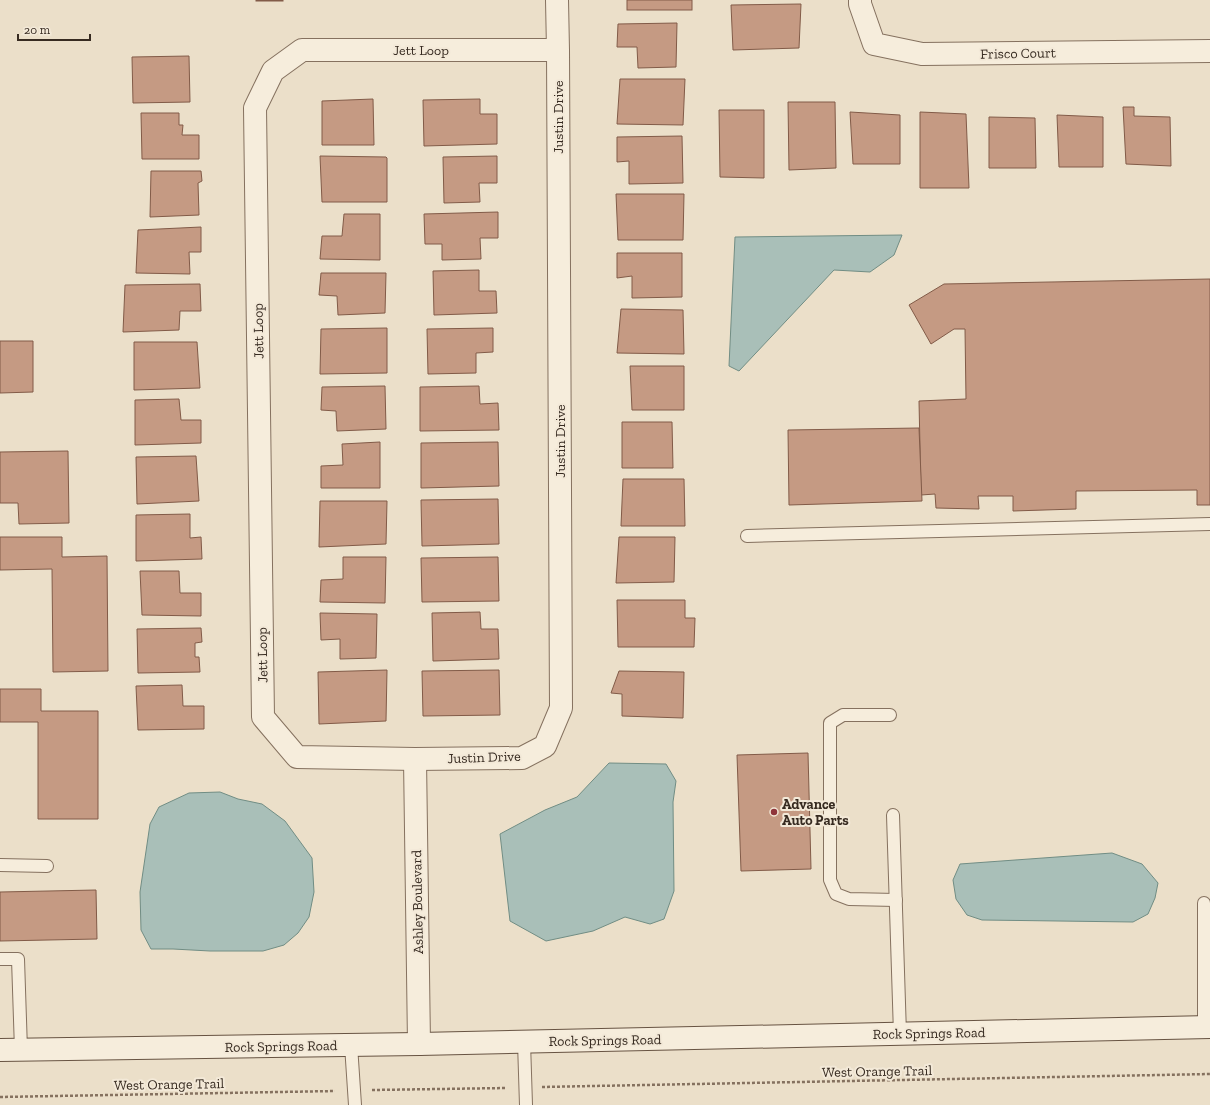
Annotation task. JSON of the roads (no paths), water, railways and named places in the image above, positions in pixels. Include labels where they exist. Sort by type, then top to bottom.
[{"type":"street","name":"Justin Drive","points":[[415,760],[522,758],[545,746],[561,708],[557,0]]},
{"type":"street","name":"Frisco Court","points":[[860,0],[860,4],[874,44],[922,54],[1210,51]]},
{"type":"street","name":"Jett Loop","points":[[415,760],[297,757],[263,717],[255,108],[273,71],[302,50],[558,50]]},
{"type":"street","name":"Ashley Boulevard","points":[[415,760],[419,1044]]},
{"type":"street","name":"Rock Springs Road","points":[[10,1050],[524,1042],[1207,1027]]},
{"type":"lane","points":[[747,536],[1210,524]]},
{"type":"lane","points":[[890,715],[842,715],[830,723],[830,880],[836,894],[849,900],[896,900]]},
{"type":"lane","points":[[893,815],[900,1034]]},
{"type":"lane","points":[[0,865],[47,866]]},
{"type":"lane","points":[[1204,903],[1207,1027]]},
{"type":"lane","points":[[0,959],[18,959],[10,1050]]},
{"type":"lane","points":[[524,1042],[526,1105]]},
{"type":"lane","points":[[351,1045],[355,1105]]},
{"type":"water","points":[[902,235],[894,255],[870,272],[834,270],[739,371],[729,366],[735,237]]},
{"type":"water","points":[[609,763],[666,764],[676,781],[673,802],[674,891],[664,919],[650,924],[625,917],[593,931],[546,941],[510,921],[500,834],[545,810],[577,797]]},
{"type":"water","points":[[220,792],[238,799],[262,804],[285,821],[312,858],[314,892],[309,917],[298,933],[284,945],[263,951],[151,949],[141,930],[140,892],[150,824],[159,807],[189,793]]},
{"type":"water","points":[[1112,853],[1142,864],[1158,883],[1155,898],[1148,914],[1133,922],[982,920],[967,915],[956,899],[953,880],[960,864]]},
{"type":"place","name":"Advance Auto Parts","points":[[774,812]]}]
